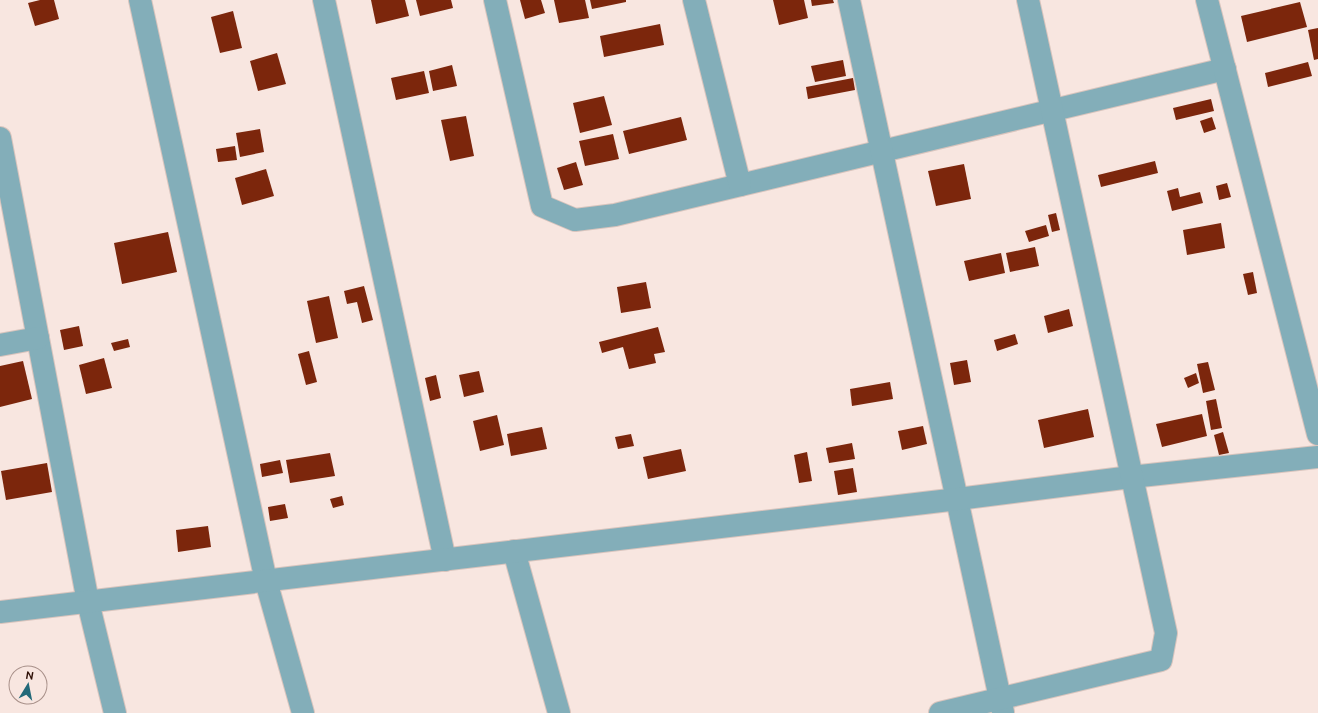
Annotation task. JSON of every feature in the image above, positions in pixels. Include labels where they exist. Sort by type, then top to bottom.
[{"type":"street","points":[[140,0],[266,581],[303,713]]},
{"type":"street","points":[[324,0],[445,560]]},
{"type":"street","points":[[495,0],[542,206],[575,220],[616,215],[1225,68]]},
{"type":"street","points":[[694,0],[740,185]]},
{"type":"street","points":[[849,0],[1002,706]]},
{"type":"street","points":[[940,713],[1002,706],[1161,660],[1166,633],[1028,0]]},
{"type":"street","points":[[1208,0],[1318,434]]},
{"type":"street","points":[[0,138],[88,602],[115,713]]},
{"type":"street","points":[[0,345],[38,338]]},
{"type":"street","points":[[0,612],[514,552],[1131,477],[1318,457]]},
{"type":"street","points":[[514,552],[558,713]]},
{"type":"building","points":[[40,0],[54,0],[59,19],[35,26],[28,3]]},
{"type":"building","points":[[371,0],[405,0],[409,16],[376,24]]},
{"type":"building","points":[[416,0],[451,0],[453,8],[420,16]]},
{"type":"building","points":[[520,0],[541,0],[545,13],[525,19]]},
{"type":"building","points":[[554,0],[585,0],[589,18],[559,23]]},
{"type":"building","points":[[590,0],[626,0],[626,2],[592,9]]},
{"type":"building","points":[[773,0],[804,0],[808,18],[779,25]]},
{"type":"building","points":[[811,0],[833,0],[834,3],[812,6]]},
{"type":"building","points":[[1300,2],[1307,27],[1247,42],[1241,16]]},
{"type":"building","points":[[233,11],[242,48],[220,53],[211,17]]},
{"type":"building","points":[[660,24],[664,45],[604,57],[600,36]]},
{"type":"building","points":[[1318,28],[1318,59],[1314,60],[1308,30]]},
{"type":"building","points":[[277,53],[286,84],[258,91],[250,61]]},
{"type":"building","points":[[843,60],[846,76],[815,82],[811,66]]},
{"type":"building","points":[[1308,62],[1312,76],[1268,87],[1265,73]]},
{"type":"building","points":[[452,65],[457,86],[433,91],[429,71]]},
{"type":"building","points":[[424,71],[429,93],[396,100],[391,78]]},
{"type":"building","points":[[853,78],[855,90],[808,99],[806,87]]},
{"type":"building","points":[[604,96],[612,125],[580,133],[573,103]]},
{"type":"building","points":[[1211,99],[1214,111],[1176,120],[1173,108]]},
{"type":"building","points":[[466,116],[474,156],[450,161],[441,120]]},
{"type":"building","points":[[681,117],[687,140],[629,154],[623,131]]},
{"type":"building","points":[[1212,117],[1216,129],[1204,133],[1200,121]]},
{"type":"building","points":[[260,129],[264,152],[240,157],[236,133]]},
{"type":"building","points":[[613,134],[619,159],[585,166],[579,141]]},
{"type":"building","points":[[235,146],[237,160],[218,162],[216,149]]},
{"type":"building","points":[[1155,161],[1158,173],[1101,187],[1098,175]]},
{"type":"building","points":[[576,162],[583,185],[564,190],[557,168]]},
{"type":"building","points":[[964,164],[971,199],[936,206],[928,171]]},
{"type":"building","points":[[266,169],[274,196],[242,205],[235,178]]},
{"type":"building","points":[[1227,183],[1231,197],[1219,200],[1216,186]]},
{"type":"building","points":[[1178,188],[1180,197],[1200,192],[1203,203],[1172,211],[1167,191]]},
{"type":"building","points":[[1056,213],[1060,230],[1052,232],[1048,215]]},
{"type":"building","points":[[1221,223],[1225,248],[1187,255],[1183,230]]},
{"type":"building","points":[[1046,225],[1049,236],[1029,242],[1025,231]]},
{"type":"building","points":[[168,232],[177,272],[122,284],[114,243]]},
{"type":"building","points":[[1035,247],[1039,266],[1010,272],[1006,253]]},
{"type":"building","points":[[1001,253],[1005,273],[969,281],[964,261]]},
{"type":"building","points":[[1253,272],[1257,293],[1248,295],[1243,274]]},
{"type":"building","points":[[646,282],[651,308],[621,313],[617,287]]},
{"type":"building","points":[[364,286],[373,320],[362,323],[357,302],[347,304],[344,291]]},
{"type":"building","points":[[329,296],[338,338],[316,343],[307,301]]},
{"type":"building","points":[[1069,309],[1073,326],[1048,333],[1044,316]]},
{"type":"building","points":[[79,326],[83,346],[64,350],[60,330]]},
{"type":"building","points":[[658,327],[665,352],[654,354],[656,363],[629,369],[623,347],[602,353],[599,342]]},
{"type":"building","points":[[1015,334],[1018,344],[997,351],[994,340]]},
{"type":"building","points":[[128,339],[130,347],[114,351],[111,343]]},
{"type":"building","points":[[309,351],[317,382],[306,385],[298,354]]},
{"type":"building","points":[[104,358],[112,388],[86,394],[79,365]]},
{"type":"building","points":[[967,360],[971,382],[954,385],[950,363]]},
{"type":"building","points":[[23,361],[32,399],[0,407],[0,366]]},
{"type":"building","points":[[1208,362],[1215,390],[1203,393],[1197,364]]},
{"type":"building","points":[[479,371],[484,392],[464,397],[459,375]]},
{"type":"building","points":[[1196,373],[1199,383],[1188,388],[1184,378]]},
{"type":"building","points":[[436,375],[441,398],[430,401],[425,378]]},
{"type":"building","points":[[890,382],[893,399],[852,406],[850,389]]},
{"type":"building","points":[[1216,399],[1222,428],[1211,430],[1206,401]]},
{"type":"building","points":[[1088,409],[1094,437],[1044,448],[1038,420]]},
{"type":"building","points":[[1202,414],[1207,436],[1162,447],[1156,424]]},
{"type":"building","points":[[497,415],[504,445],[480,451],[473,421]]},
{"type":"building","points":[[923,426],[927,444],[902,450],[898,431]]},
{"type":"building","points":[[542,427],[547,449],[511,456],[507,434]]},
{"type":"building","points":[[1223,432],[1229,453],[1219,455],[1214,435]]},
{"type":"building","points":[[631,434],[634,446],[618,449],[615,437]]},
{"type":"building","points":[[852,443],[855,459],[829,463],[826,448]]},
{"type":"building","points":[[681,449],[686,471],[648,479],[643,457]]},
{"type":"building","points":[[807,452],[812,481],[799,483],[794,455]]},
{"type":"building","points":[[330,453],[335,476],[290,483],[286,460]]},
{"type":"building","points":[[280,460],[283,473],[262,477],[260,464]]},
{"type":"building","points":[[47,463],[52,492],[6,500],[1,471]]},
{"type":"building","points":[[853,468],[857,492],[838,495],[834,471]]},
{"type":"building","points":[[342,496],[344,505],[333,508],[330,499]]},
{"type":"building","points":[[285,504],[288,518],[270,521],[268,507]]},
{"type":"building","points":[[208,526],[211,547],[178,552],[176,530]]}]
